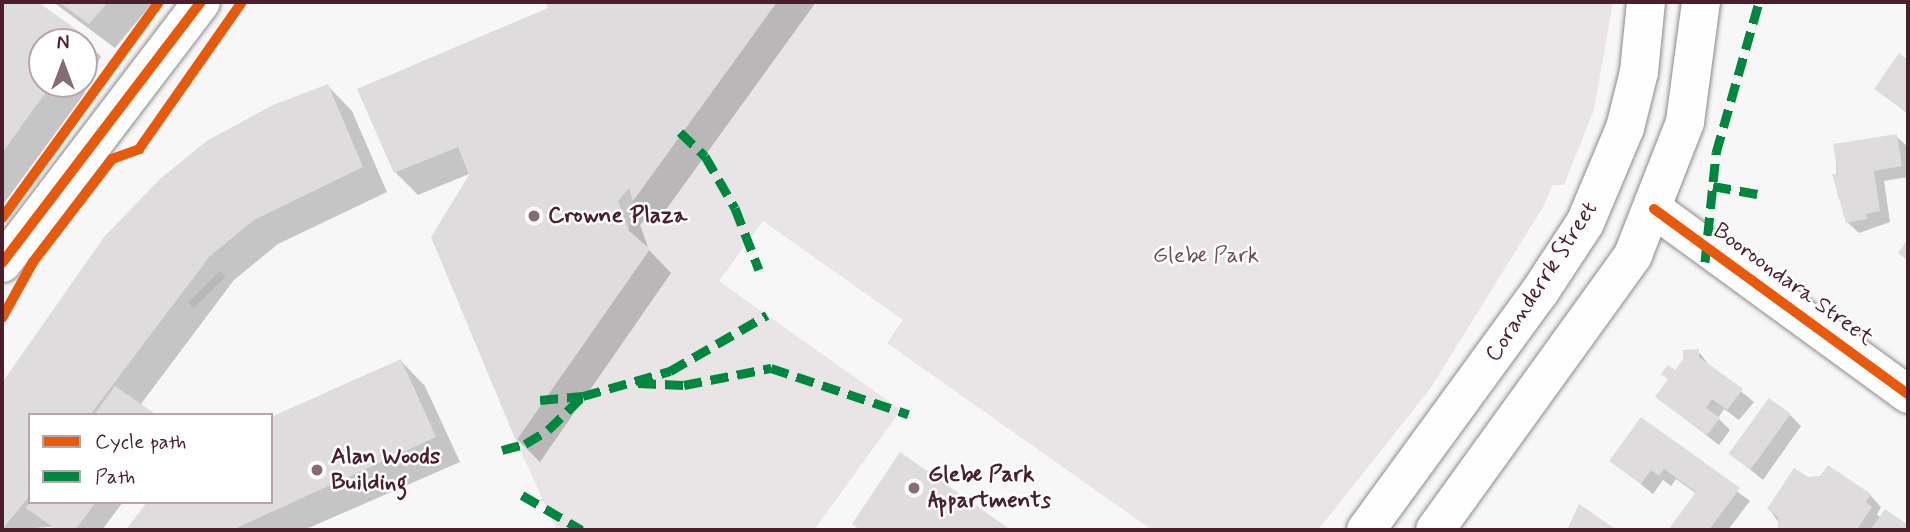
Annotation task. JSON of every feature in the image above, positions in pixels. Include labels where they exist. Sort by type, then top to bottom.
[{"type":"main road","name":"Coranderrk Street","points":[[1366,530],[1562,258],[1602,189],[1625,128],[1639,72],[1646,2]]},
{"type":"main road","points":[[1435,530],[1633,255],[1654,209],[1685,122],[1701,2]]},
{"type":"main road","points":[[1625,128],[1637,177],[1654,209]]},
{"type":"main road","points":[[1562,258],[1625,205],[1638,202],[1654,209]]},
{"type":"street","points":[[2,263],[201,2]]},
{"type":"street","name":"Booroondara Street","points":[[1654,209],[1908,394]]},
{"type":"green space","name":"Glebe Park","points":[[777,2],[1613,2],[1594,110],[1564,185],[1553,185],[1543,207],[1430,389],[1318,530],[1152,530],[887,343],[903,320],[763,221],[719,281],[901,410],[814,530],[557,530],[516,441],[650,249],[629,231],[633,201]]},
{"type":"green space","points":[[220,271],[226,277],[194,308],[188,303]]},
{"type":"building","points":[[2,2],[38,2],[74,28],[28,28],[28,98],[42,98],[2,153]]},
{"type":"building","points":[[59,2],[108,2],[89,24]]},
{"type":"building","name":"Crowne Plaza","points":[[545,2],[777,2],[633,201],[629,188],[618,201],[629,231],[650,249],[516,441],[431,237],[469,175],[458,147],[394,173],[357,89],[548,8]]},
{"type":"building","points":[[1899,53],[1908,60],[1908,113],[1874,89]]},
{"type":"building","points":[[328,84],[363,167],[254,220],[210,256],[92,413],[28,413],[28,498],[2,530],[2,383],[104,237],[161,178],[208,140],[273,105]]},
{"type":"building","points":[[1897,134],[1902,166],[1874,171],[1880,211],[1866,214],[1867,219],[1846,223],[1832,174],[1838,174],[1833,144]]},
{"type":"building","points":[[1908,239],[1908,261],[1898,253]]},
{"type":"building","points":[[1699,349],[1699,357],[1743,389],[1727,410],[1712,399],[1706,408],[1720,418],[1707,435],[1655,397],[1668,379],[1661,374],[1668,365],[1675,370],[1683,359],[1683,350]]},
{"type":"building","name":"Alan Woods Building","points":[[401,359],[436,437],[232,530],[126,530],[146,504],[273,504],[273,416]]},
{"type":"building","points":[[115,386],[154,413],[95,413]]},
{"type":"building","points":[[1769,398],[1791,414],[1750,470],[1728,454]]},
{"type":"building","points":[[1641,417],[1740,488],[1709,530],[1668,530],[1696,492],[1664,469],[1659,476],[1651,470],[1641,484],[1609,461]]},
{"type":"building","name":"Glebe Park Appartments","points":[[900,452],[1011,530],[861,530],[852,524]]},
{"type":"building","points":[[1828,465],[1871,494],[1866,502],[1872,507],[1857,530],[1778,528],[1778,517],[1767,509],[1794,468],[1808,477],[1820,476]]},
{"type":"building","points":[[29,504],[94,504],[75,530],[57,530],[26,508]]},
{"type":"building","points":[[1579,504],[1617,530],[1567,530]]},
{"type":"building","points":[[1885,509],[1908,525],[1908,530],[1870,530]]},
{"type":"marked path","points":[[1705,262],[1716,153],[1759,2]]},
{"type":"marked path","points":[[680,132],[705,156],[735,208],[759,270]]},
{"type":"marked path","points":[[1713,186],[1757,194]]},
{"type":"marked path","points":[[502,450],[525,444],[548,430],[583,396],[670,371],[767,315]]},
{"type":"marked path","points":[[638,383],[684,385],[771,368],[908,414]]},
{"type":"marked path","points":[[540,400],[583,396]]},
{"type":"marked path","points":[[522,495],[582,530]]},
{"type":"cycle path","points":[[2,218],[159,2]]},
{"type":"cycle path","points":[[2,263],[201,2]]},
{"type":"cycle path","points":[[2,318],[33,262],[112,159],[139,149],[242,2]]},
{"type":"cycle path","points":[[1654,209],[1908,394]]},
{"type":"place","name":"Crowne Plaza","points":[[534,216]]},
{"type":"place","name":"Alan Woods Building","points":[[317,470]]},
{"type":"place","name":"Glebe Park Appartments","points":[[914,488]]}]
